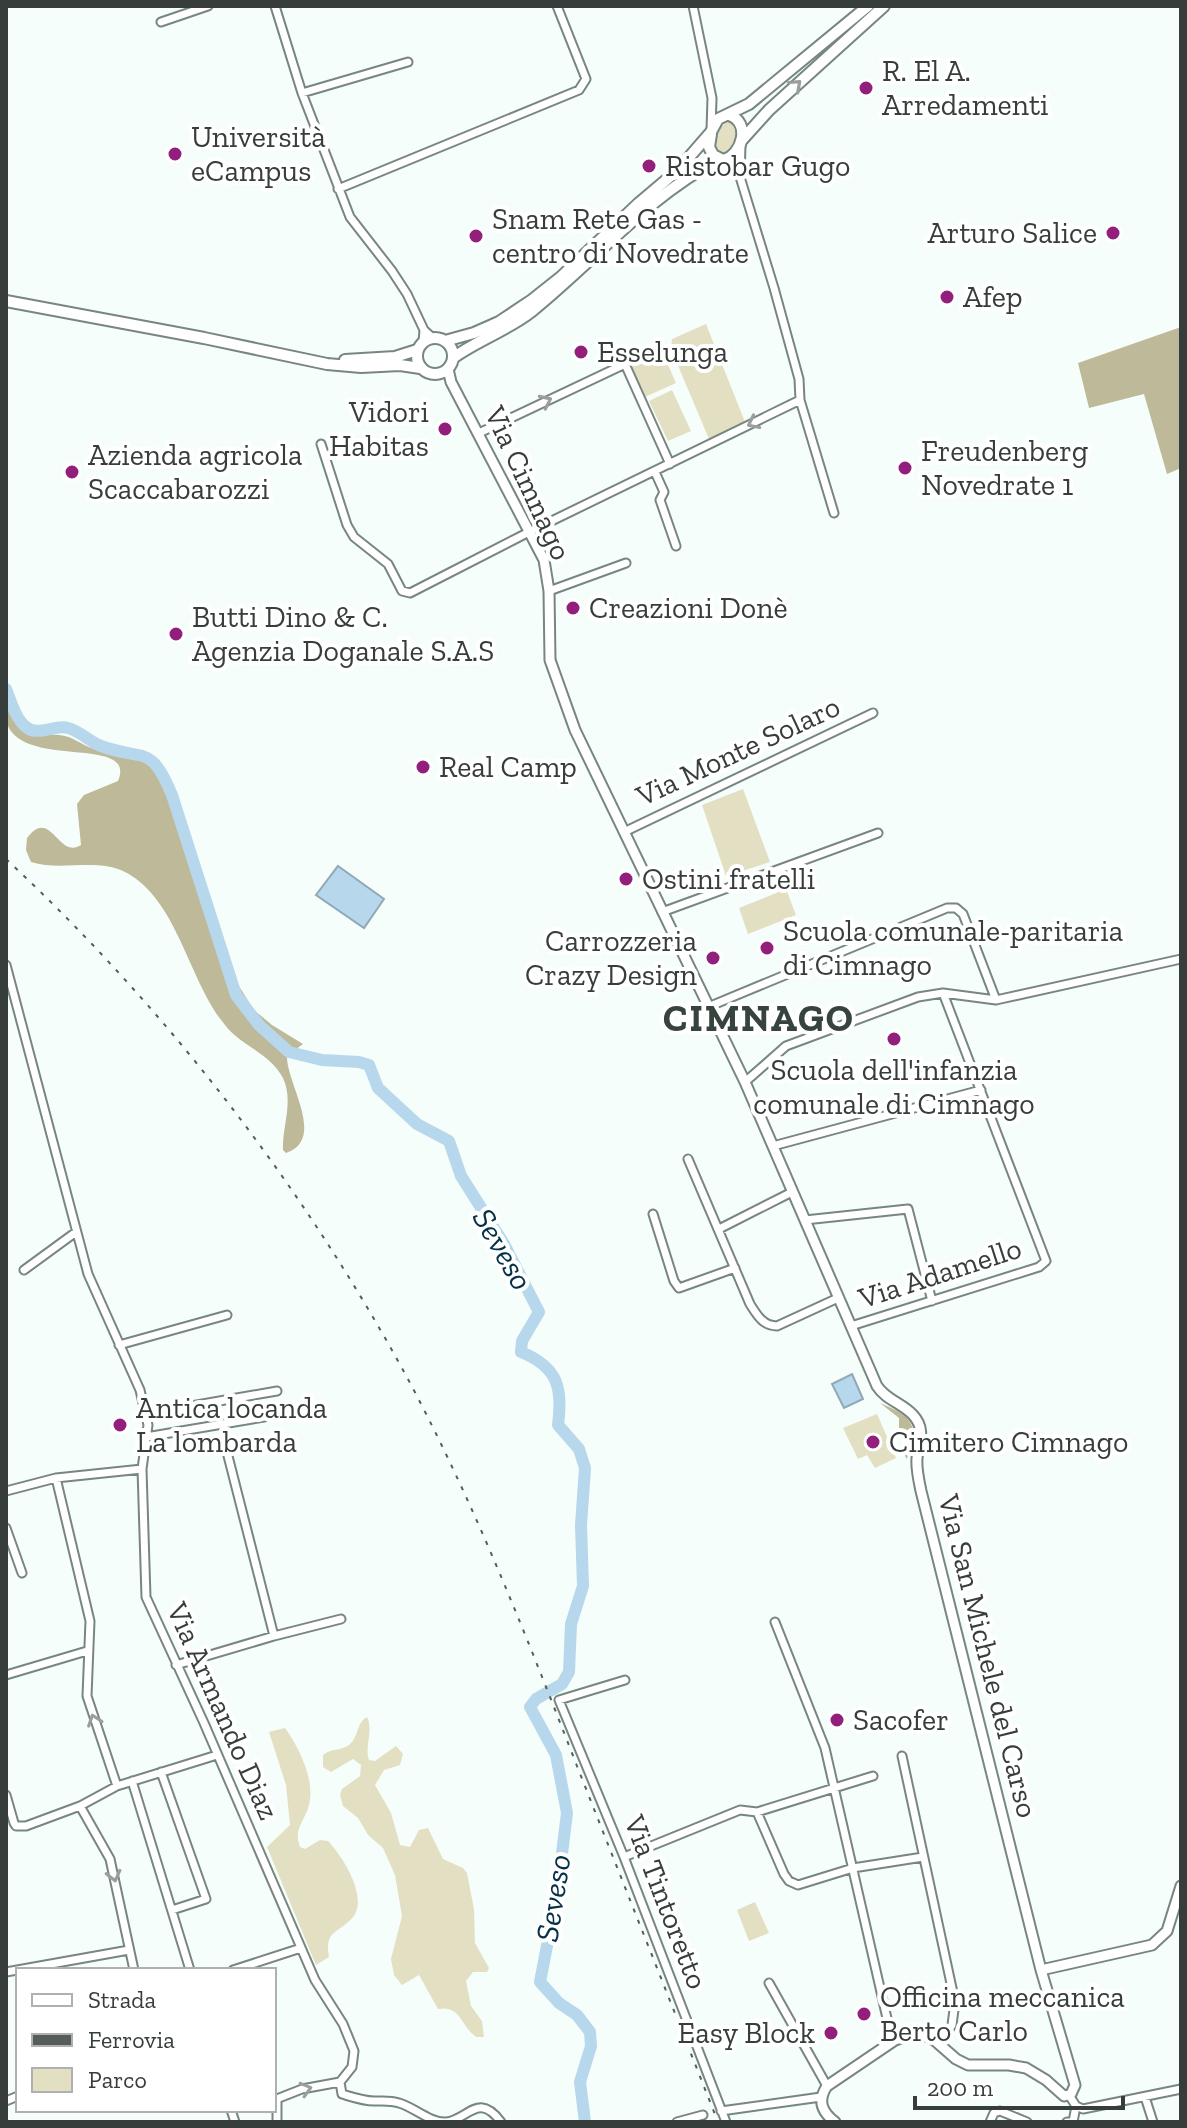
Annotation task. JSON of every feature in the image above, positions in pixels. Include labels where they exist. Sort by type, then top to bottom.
[{"type":"main road","points":[[269,351],[352,360],[395,357],[428,340],[461,338],[499,322],[552,285],[678,170],[711,132],[718,119],[749,104],[868,6]]},
{"type":"main road","points":[[8,302],[345,367],[400,365],[420,368],[429,374],[444,371],[453,358],[528,314],[681,181],[734,155],[741,141],[769,110],[884,6]]},
{"type":"main road","points":[[727,115],[741,122],[741,141]]},
{"type":"main road","points":[[711,132],[710,150],[721,159]]},
{"type":"main road","points":[[428,340],[451,348],[453,358]]},
{"type":"main road","points":[[420,368],[416,356],[428,340]]},
{"type":"street","points":[[161,22],[208,6]]},
{"type":"street","points":[[275,6],[302,93],[350,217],[407,294],[428,340]]},
{"type":"street","points":[[338,189],[579,90],[586,79],[557,6]]},
{"type":"street","points":[[693,6],[712,98],[711,132]]},
{"type":"street","points":[[302,93],[408,62]]},
{"type":"street","points":[[712,98],[727,115]]},
{"type":"street","points":[[740,177],[741,141]]},
{"type":"street","points":[[721,159],[733,165],[740,177],[834,513]]},
{"type":"street","points":[[479,433],[625,364],[670,464]]},
{"type":"street","name":"Via Cimnago","points":[[444,371],[544,560],[549,591],[550,660],[583,746]]},
{"type":"street","points":[[321,444],[347,525],[354,537],[388,564],[402,591],[410,593],[800,400]]},
{"type":"street","points":[[655,472],[664,492],[660,500],[676,546]]},
{"type":"street","points":[[549,591],[626,563]]},
{"type":"street","name":"Via Monte Solaro","points":[[624,832],[873,713]]},
{"type":"street","name":"Via San Michele del Carso","points":[[583,746],[745,1082],[881,1392],[912,1413],[920,1425],[922,1441],[917,1460],[921,1491],[1041,1970],[1075,2088],[1069,2095]]},
{"type":"street","points":[[662,912],[878,833]]},
{"type":"street","points":[[708,1007],[947,908],[956,908],[963,914],[996,1000]]},
{"type":"street","points":[[745,1082],[786,1046],[918,997],[943,993],[996,1000],[1181,959]]},
{"type":"street","name":"Via Armando Diaz","points":[[6,965],[88,1274],[140,1390],[148,1425],[142,1469],[146,1597],[315,1980],[343,2024],[354,2051],[352,2067],[340,2082]]},
{"type":"street","points":[[773,1146],[981,1090],[943,993]]},
{"type":"street","name":"Via Adamello","points":[[851,1326],[1043,1265],[1046,1256],[981,1090]]},
{"type":"street","points":[[688,1159],[759,1318],[770,1325],[784,1323],[838,1298]]},
{"type":"street","points":[[719,1229],[792,1192]]},
{"type":"street","points":[[805,1220],[908,1209],[932,1301]]},
{"type":"street","points":[[653,1214],[679,1288],[735,1268]]},
{"type":"street","points":[[24,1270],[76,1232]]},
{"type":"street","points":[[119,1345],[227,1315]]},
{"type":"street","points":[[145,1414],[277,1391]]},
{"type":"street","points":[[146,1437],[264,1417]]},
{"type":"street","points":[[228,1456],[274,1636]]},
{"type":"street","points":[[6,1491],[56,1478],[142,1469]]},
{"type":"street","points":[[56,1478],[90,1621],[87,1696],[117,1786]]},
{"type":"street","points":[[6,1528],[22,1573]]},
{"type":"street","points":[[176,1665],[341,1619]]},
{"type":"street","points":[[775,1622],[825,1748],[889,2027],[895,2040]]},
{"type":"street","points":[[6,1675],[87,1651]]},
{"type":"street","name":"Via Tintoretto","points":[[625,1680],[559,1700],[624,1857],[726,2122]]},
{"type":"street","points":[[6,1795],[14,1823],[16,1826],[26,1826],[80,1806],[117,1786],[217,1755]]},
{"type":"street","points":[[902,1756],[955,2007],[952,2025],[939,2043]]},
{"type":"street","points":[[161,1772],[206,1899],[172,1910]]},
{"type":"street","points":[[624,1857],[730,1812],[757,1812],[873,1776]]},
{"type":"street","points":[[132,1781],[189,1968]]},
{"type":"street","points":[[80,1806],[110,1859],[134,1968]]},
{"type":"street","points":[[757,1812],[779,1865],[789,1881],[798,1885],[853,1868],[923,1857]]},
{"type":"street","points":[[1041,1970],[1141,1950],[1152,1945],[1167,1931],[1181,1886]]},
{"type":"street","points":[[239,1968],[301,1948]]},
{"type":"street","points":[[28,1968],[129,1950]]},
{"type":"street","points":[[769,1983],[827,2086]]},
{"type":"street","points":[[835,2122],[823,2110],[821,2097],[827,2086],[895,2040],[917,2033],[930,2036],[963,2064],[976,2067],[1018,2065],[1040,2076],[1059,2094],[1069,2095],[1076,2106],[1083,2109],[1181,2089]]},
{"type":"street","points":[[276,2099],[302,2089],[340,2082],[342,2094],[401,2103],[439,2121],[449,2122],[467,2110],[484,2109],[494,2113],[501,2122]]},
{"type":"street","points":[[721,2111],[821,2097]]},
{"type":"street","points":[[1145,2097],[1153,2122]]},
{"type":"street","points":[[1070,2122],[1076,2106]]},
{"type":"street","points":[[990,2122],[994,2113],[1000,2111],[1027,2122]]},
{"type":"street","points":[[677,2122],[703,2115]]},
{"type":"green space","points":[[727,122],[732,124],[735,137],[730,149],[723,154],[716,148],[716,140],[720,128]]},
{"type":"green space","points":[[706,324],[745,422],[709,439],[671,349],[672,339]]},
{"type":"green space","points":[[666,346],[665,358],[676,383],[645,397],[629,363]]},
{"type":"green space","points":[[672,390],[691,431],[668,441],[649,401]]},
{"type":"green space","points":[[743,789],[770,862],[726,876],[702,805]]},
{"type":"green space","points":[[786,889],[796,915],[748,934],[739,908]]},
{"type":"green space","points":[[877,1414],[896,1458],[875,1468],[867,1455],[858,1459],[843,1428]]},
{"type":"green space","points":[[367,1717],[370,1728],[369,1760],[375,1761],[396,1746],[403,1754],[400,1765],[384,1770],[375,1785],[391,1813],[400,1845],[410,1847],[419,1830],[428,1828],[443,1859],[467,1873],[474,1909],[475,1943],[489,1968],[487,1972],[473,1972],[466,1981],[471,2006],[482,2021],[484,2037],[476,2037],[456,2013],[438,2009],[419,1975],[402,1985],[394,1975],[391,1959],[402,1916],[395,1875],[383,1848],[368,1835],[358,1818],[343,1806],[340,1795],[342,1789],[360,1776],[361,1765],[353,1759],[331,1772],[323,1767],[323,1755],[349,1745]]},
{"type":"green space","points":[[285,1728],[309,1779],[310,1801],[298,1833],[300,1847],[305,1849],[320,1840],[328,1841],[352,1877],[358,1899],[353,1917],[329,1941],[329,1957],[316,1965],[267,1847],[290,1825],[286,1785],[269,1732]]},
{"type":"green space","points":[[755,1902],[769,1933],[749,1941],[737,1910]]},
{"type":"shaded area","points":[[1181,327],[1181,468],[1167,474],[1144,394],[1089,408],[1078,363]]},
{"type":"shaded area","points":[[6,695],[28,734],[69,737],[94,749],[143,760],[159,773],[170,800],[175,801],[230,972],[254,1010],[303,1044],[287,1056],[304,1123],[298,1146],[286,1153],[283,1150],[288,1096],[283,1078],[271,1062],[225,1025],[202,987],[171,922],[144,886],[116,868],[31,862],[26,850],[27,838],[35,830],[49,830],[66,846],[73,848],[81,845],[77,804],[84,795],[118,781],[119,767],[111,759],[95,754],[31,745],[15,736],[6,720]]},
{"type":"shaded area","points":[[880,1403],[904,1416],[912,1426],[913,1440],[907,1459],[908,1438],[899,1430],[899,1418]]},
{"type":"water","points":[[338,866],[384,899],[364,928],[316,895]]},
{"type":"water","points":[[852,1374],[863,1399],[844,1408],[832,1384]]},
{"type":"waterway","name":"Seveso","points":[[6,689],[19,719],[31,730],[68,728],[101,746],[151,760],[158,767],[172,795],[236,995],[259,1025],[289,1052],[322,1060],[369,1065],[378,1088],[417,1124],[449,1141],[461,1176],[504,1244],[539,1312],[522,1341],[521,1352],[543,1365],[555,1380],[560,1400],[558,1425],[579,1449],[585,1468],[581,1525],[583,1586],[571,1624],[569,1672],[562,1684],[536,1699],[530,1707],[556,1755],[567,1813],[557,1894],[540,1982],[559,2003],[577,2015],[590,2032],[591,2046],[580,2082],[585,2122]]},
{"type":"railway","points":[[6,859],[122,977],[177,1039],[228,1104],[278,1170],[324,1239],[409,1381],[456,1475],[519,1619],[718,2122]]},
{"type":"place","name":"R. El A. Arredamenti","points":[[866,88]]},
{"type":"place","name":"Università eCampus","points":[[175,154]]},
{"type":"place","name":"Ristobar Gugo","points":[[649,166]]},
{"type":"place","name":"Arturo Salice","points":[[1113,233]]},
{"type":"place","name":"Snam Rete Gas - centro di Novedrate","points":[[476,236]]},
{"type":"place","name":"Afep","points":[[947,297]]},
{"type":"place","name":"Esselunga","points":[[581,352]]},
{"type":"place","name":"Vidori Habitas","points":[[445,429]]},
{"type":"place","name":"Freudenberg Novedrate 1","points":[[905,468]]},
{"type":"place","name":"Azienda agricola Scaccabarozzi","points":[[72,472]]},
{"type":"place","name":"Creazioni Donè","points":[[573,608]]},
{"type":"place","name":"Butti Dino & C. Agenzia Doganale S.A.S","points":[[176,634]]},
{"type":"place","name":"Real Camp","points":[[423,767]]},
{"type":"place","name":"Ostini fratelli","points":[[626,879]]},
{"type":"place","name":"Scuola comunale-paritaria di Cimnago","points":[[767,948]]},
{"type":"place","name":"Carrozzeria Crazy Design","points":[[713,958]]},
{"type":"place","name":"Scuola dell'infanzia comunale di Cimnago","points":[[894,1039]]},
{"type":"place","name":"Antica locanda La lombarda","points":[[120,1425]]},
{"type":"place","name":"Cimitero Cimnago","points":[[873,1442]]},
{"type":"place","name":"Sacofer","points":[[837,1720]]},
{"type":"place","name":"Officina meccanica Berto Carlo","points":[[864,2014]]},
{"type":"place","name":"Easy Block","points":[[831,2033]]},
{"type":"district","name":"CIMNAGO","points":[[759,1018]]}]
